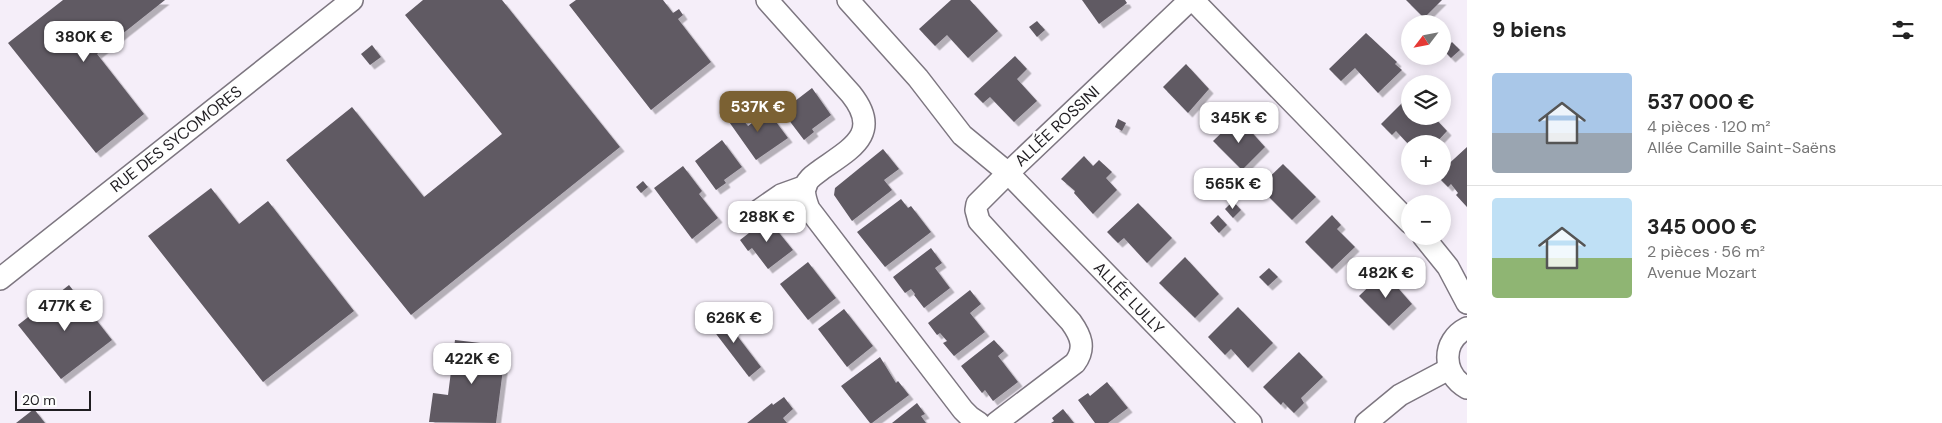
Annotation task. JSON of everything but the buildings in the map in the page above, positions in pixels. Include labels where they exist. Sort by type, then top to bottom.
[{"type":"street","name":"RUE DES SYCOMORES","points":[[0,279],[352,0]]},
{"type":"street","points":[[767,0],[851,94],[859,104],[865,120],[865,128],[855,145],[813,176],[806,186],[805,200],[814,217],[963,410],[979,423]]},
{"type":"street","name":"ALLÉE ROSSINI","points":[[848,0],[918,78],[962,134],[1008,173],[1191,0]]},
{"type":"street","points":[[1191,0],[1401,214]]},
{"type":"street","points":[[996,423],[1075,363],[1080,356],[1082,348],[1081,339],[1071,322],[979,222],[976,210],[977,204],[1008,173]]},
{"type":"street","name":"ALLÉE LULLY","points":[[1008,173],[1251,423]]},
{"type":"street","points":[[745,220],[781,195],[806,186]]},
{"type":"street","points":[[1430,245],[1448,267],[1467,303]]},
{"type":"street","points":[[1467,328],[1454,337],[1449,347],[1447,358],[1449,369],[1458,382],[1467,388]]},
{"type":"street","points":[[1366,423],[1400,395],[1449,369]]}]
